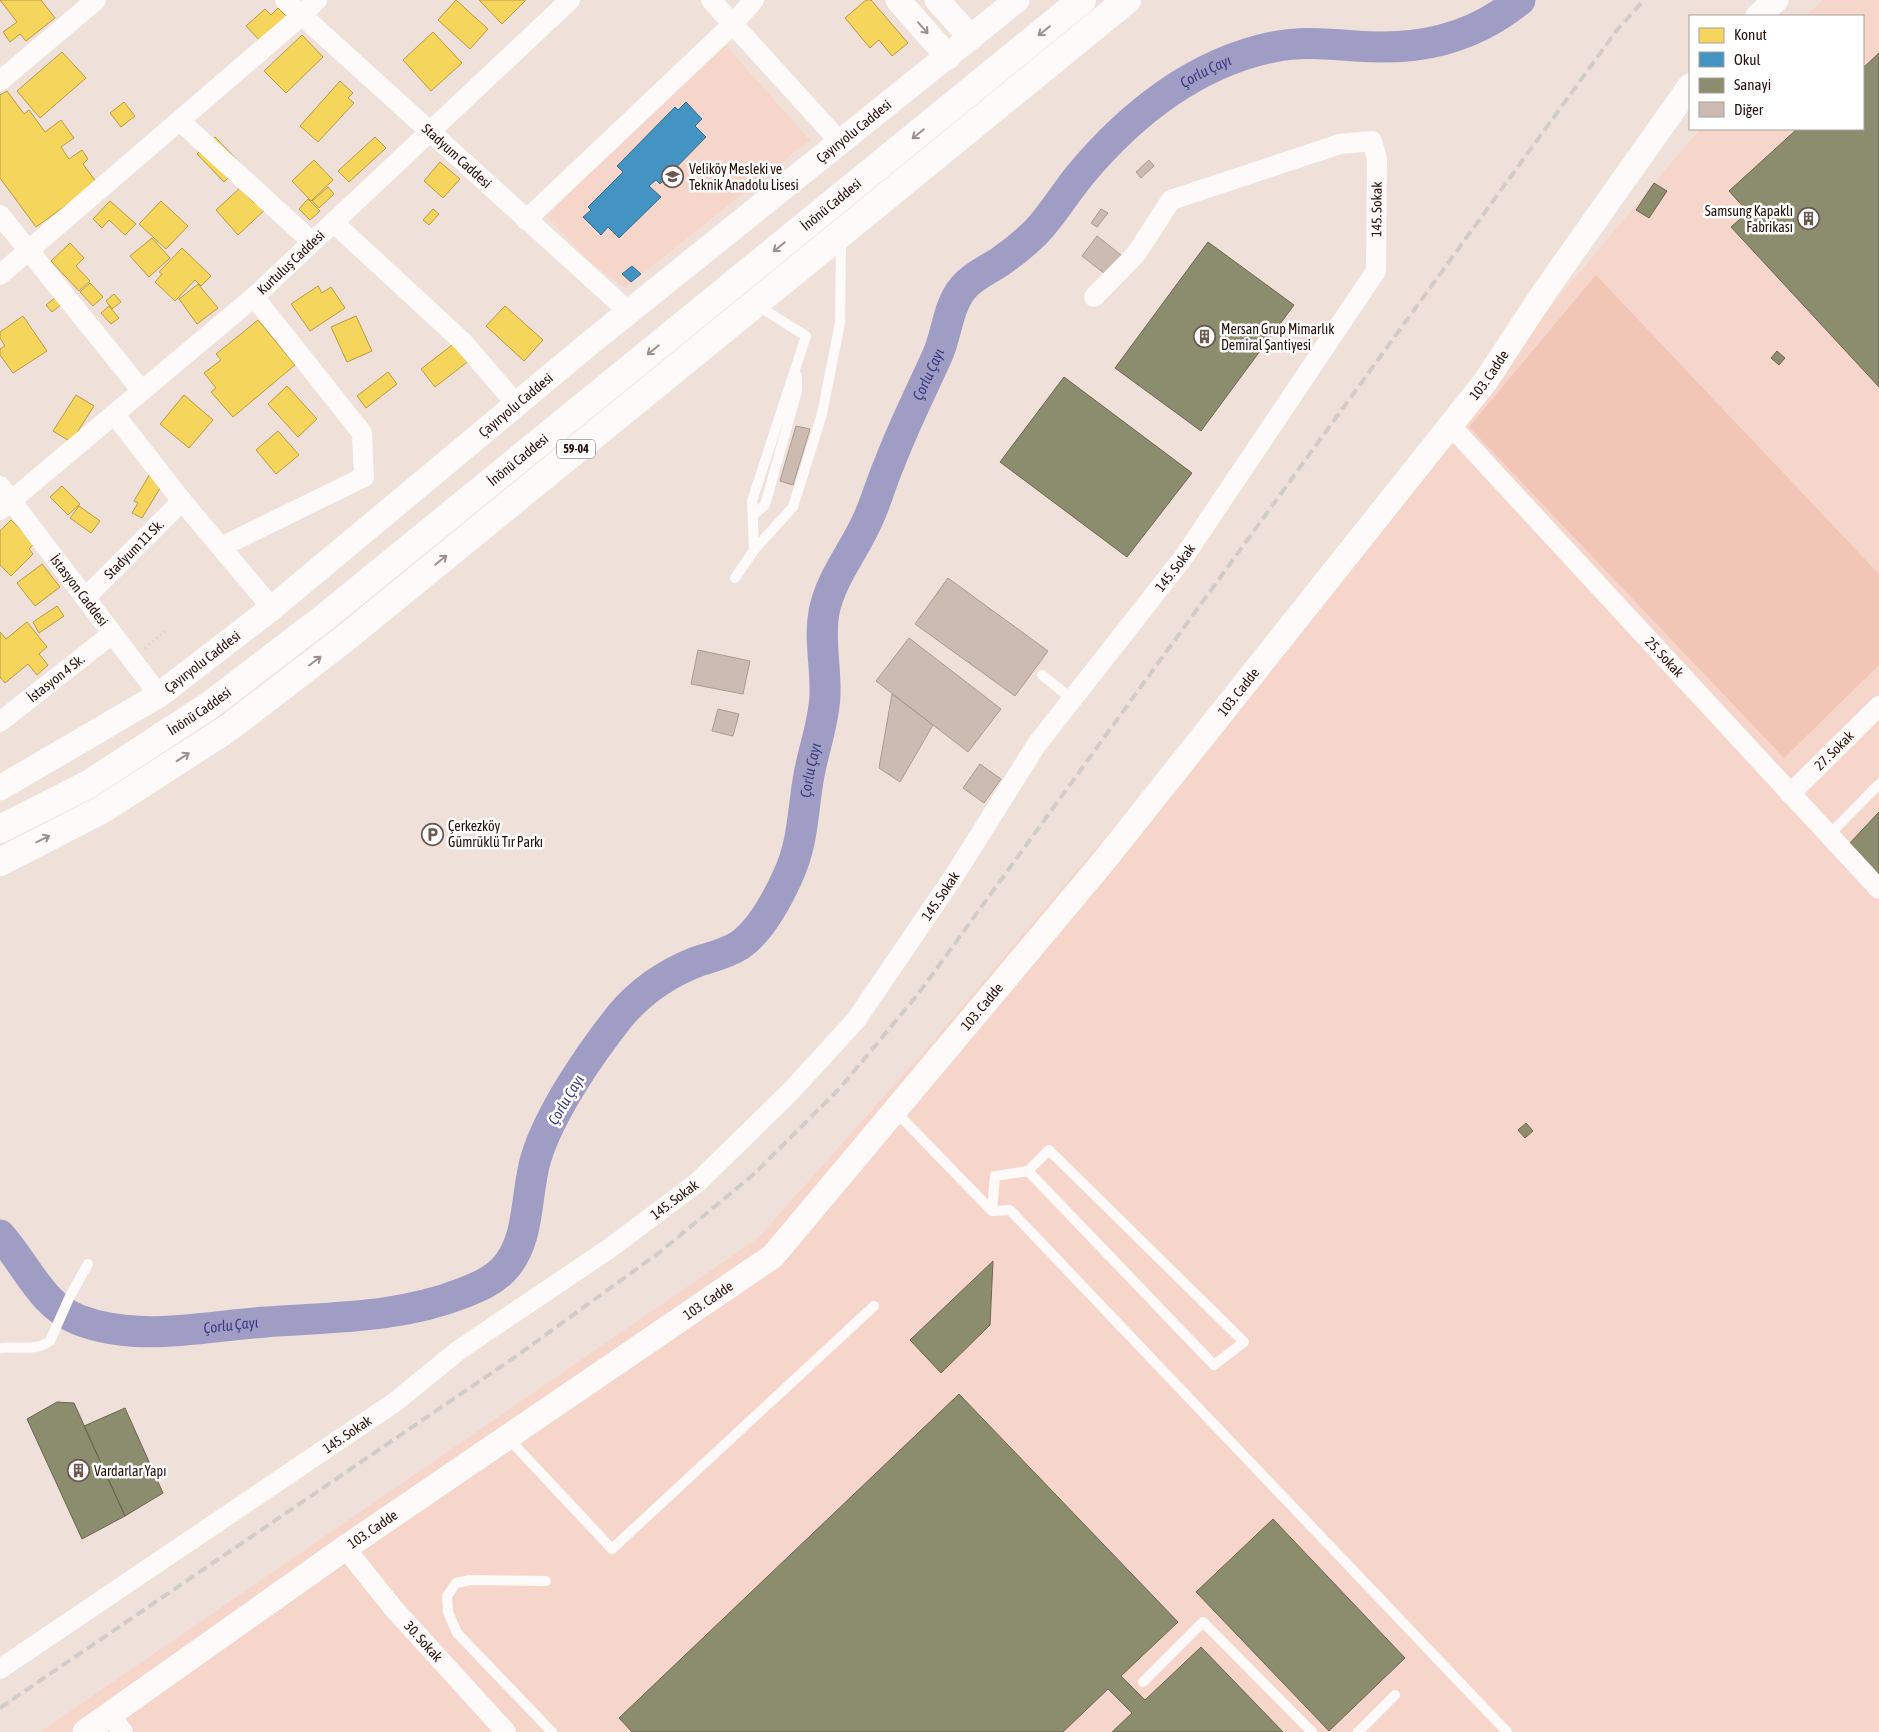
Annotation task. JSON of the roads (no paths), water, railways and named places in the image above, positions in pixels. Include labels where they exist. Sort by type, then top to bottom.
[{"type":"main road","name":"İnönü Caddesi","points":[[0,829],[89,784],[210,705],[333,611],[1082,0]]},
{"type":"main road","name":"59-04","points":[[0,862],[103,809],[226,729],[343,640],[1127,0]]},
{"type":"street","name":"Stadyum Caddesi","points":[[285,0],[629,312]]},
{"type":"street","points":[[0,275],[180,121],[317,0]]},
{"type":"street","name":"Kurtuluş Caddesi","points":[[4,499],[115,415],[254,297],[570,0]]},
{"type":"street","points":[[711,0],[841,143]]},
{"type":"street","points":[[526,220],[733,24],[754,0]]},
{"type":"street","points":[[898,0],[948,57]]},
{"type":"street","points":[[937,0],[971,38]]},
{"type":"street","name":"Çayıryolu Caddesi","points":[[0,788],[159,695],[272,608],[629,312],[1017,0]]},
{"type":"street","points":[[1759,15],[1776,0]]},
{"type":"street","points":[[0,82],[92,2]]},
{"type":"street","name":"103. Cadde","points":[[85,1732],[116,1723],[345,1548],[773,1256],[1103,862],[1485,382],[1545,291],[1689,87]]},
{"type":"street","points":[[180,121],[312,242]]},
{"type":"street","name":"145. Sokak","points":[[0,1669],[396,1402],[460,1350],[610,1248],[698,1182],[791,1091],[856,1020],[952,878],[1037,744],[1183,558],[1376,271],[1378,159],[1372,141],[1340,144],[1170,200],[1136,254],[1094,297]]},
{"type":"street","points":[[0,215],[142,391]]},
{"type":"street","points":[[333,222],[463,342],[517,405]]},
{"type":"street","points":[[221,548],[364,477],[362,433],[254,297]]},
{"type":"street","points":[[115,415],[182,501],[272,608]]},
{"type":"street","name":"25. Sokak","points":[[1450,425],[1879,890]]},
{"type":"street","name":"İstasyon Caddesi","points":[[4,499],[85,598],[159,695]]},
{"type":"street","name":"Stadyum 11 Sk.","points":[[85,598],[182,501]]},
{"type":"street","name":"İstasyon 4 Sk.","points":[[0,722],[112,634]]},
{"type":"street","name":"27. Sokak","points":[[1790,794],[1879,706]]},
{"type":"street","name":"30. Sokak","points":[[345,1548],[394,1609],[506,1732]]},
{"type":"lane","points":[[735,578],[754,550],[793,507],[822,414],[840,323],[841,233]]},
{"type":"lane","points":[[754,304],[806,336],[752,501],[754,550]]},
{"type":"lane","points":[[1042,675],[1072,699]]},
{"type":"lane","points":[[1829,835],[1879,784]]},
{"type":"lane","points":[[895,1111],[992,1211],[1010,1210],[1507,1732]]},
{"type":"lane","points":[[992,1211],[995,1176],[1028,1171],[1049,1150],[1244,1342],[1214,1365],[1028,1171]]},
{"type":"lane","points":[[0,1348],[43,1346],[50,1341],[70,1296],[88,1264]]},
{"type":"lane","points":[[507,1437],[612,1549],[874,1306]]},
{"type":"lane","points":[[546,1581],[470,1580],[456,1582],[447,1596],[448,1612],[457,1633],[552,1732]]},
{"type":"lane","points":[[1144,1682],[1203,1622],[1312,1732]]},
{"type":"lane","points":[[1358,1732],[1395,1696]]},
{"type":"waterway","name":"Çorlu Çayı","points":[[0,1235],[35,1283],[54,1304],[79,1320],[125,1331],[172,1331],[391,1312],[439,1301],[463,1293],[485,1283],[500,1273],[513,1257],[519,1244],[536,1158],[542,1140],[572,1084],[596,1048],[628,1007],[654,985],[685,967],[729,951],[748,939],[767,915],[787,878],[800,840],[809,775],[823,715],[825,685],[822,632],[827,599],[869,517],[901,435],[938,354],[954,303],[963,288],[1011,254],[1037,231],[1099,153],[1142,112],[1191,79],[1217,65],[1244,55],[1283,45],[1314,44],[1400,47],[1442,40],[1482,25],[1520,0]]},
{"type":"railway","points":[[0,1708],[515,1357],[660,1252],[754,1174],[840,1088],[919,993],[1617,30],[1644,0]]},
{"type":"place","name":"Veliköy Mesleki ve Teknik Anadolu Lisesi","points":[[673,177]]},
{"type":"place","name":"Samsung Kapaklı Fabrikası","points":[[1809,219]]},
{"type":"place","name":"Mersan Grup Mimarlık Demiral Şantiyesi","points":[[1205,337]]},
{"type":"place","name":"Çerkezköy Gümrüklü Tır Parkı","points":[[432,834]]},
{"type":"place","name":"Vardarlar Yapı","points":[[78,1471]]}]
